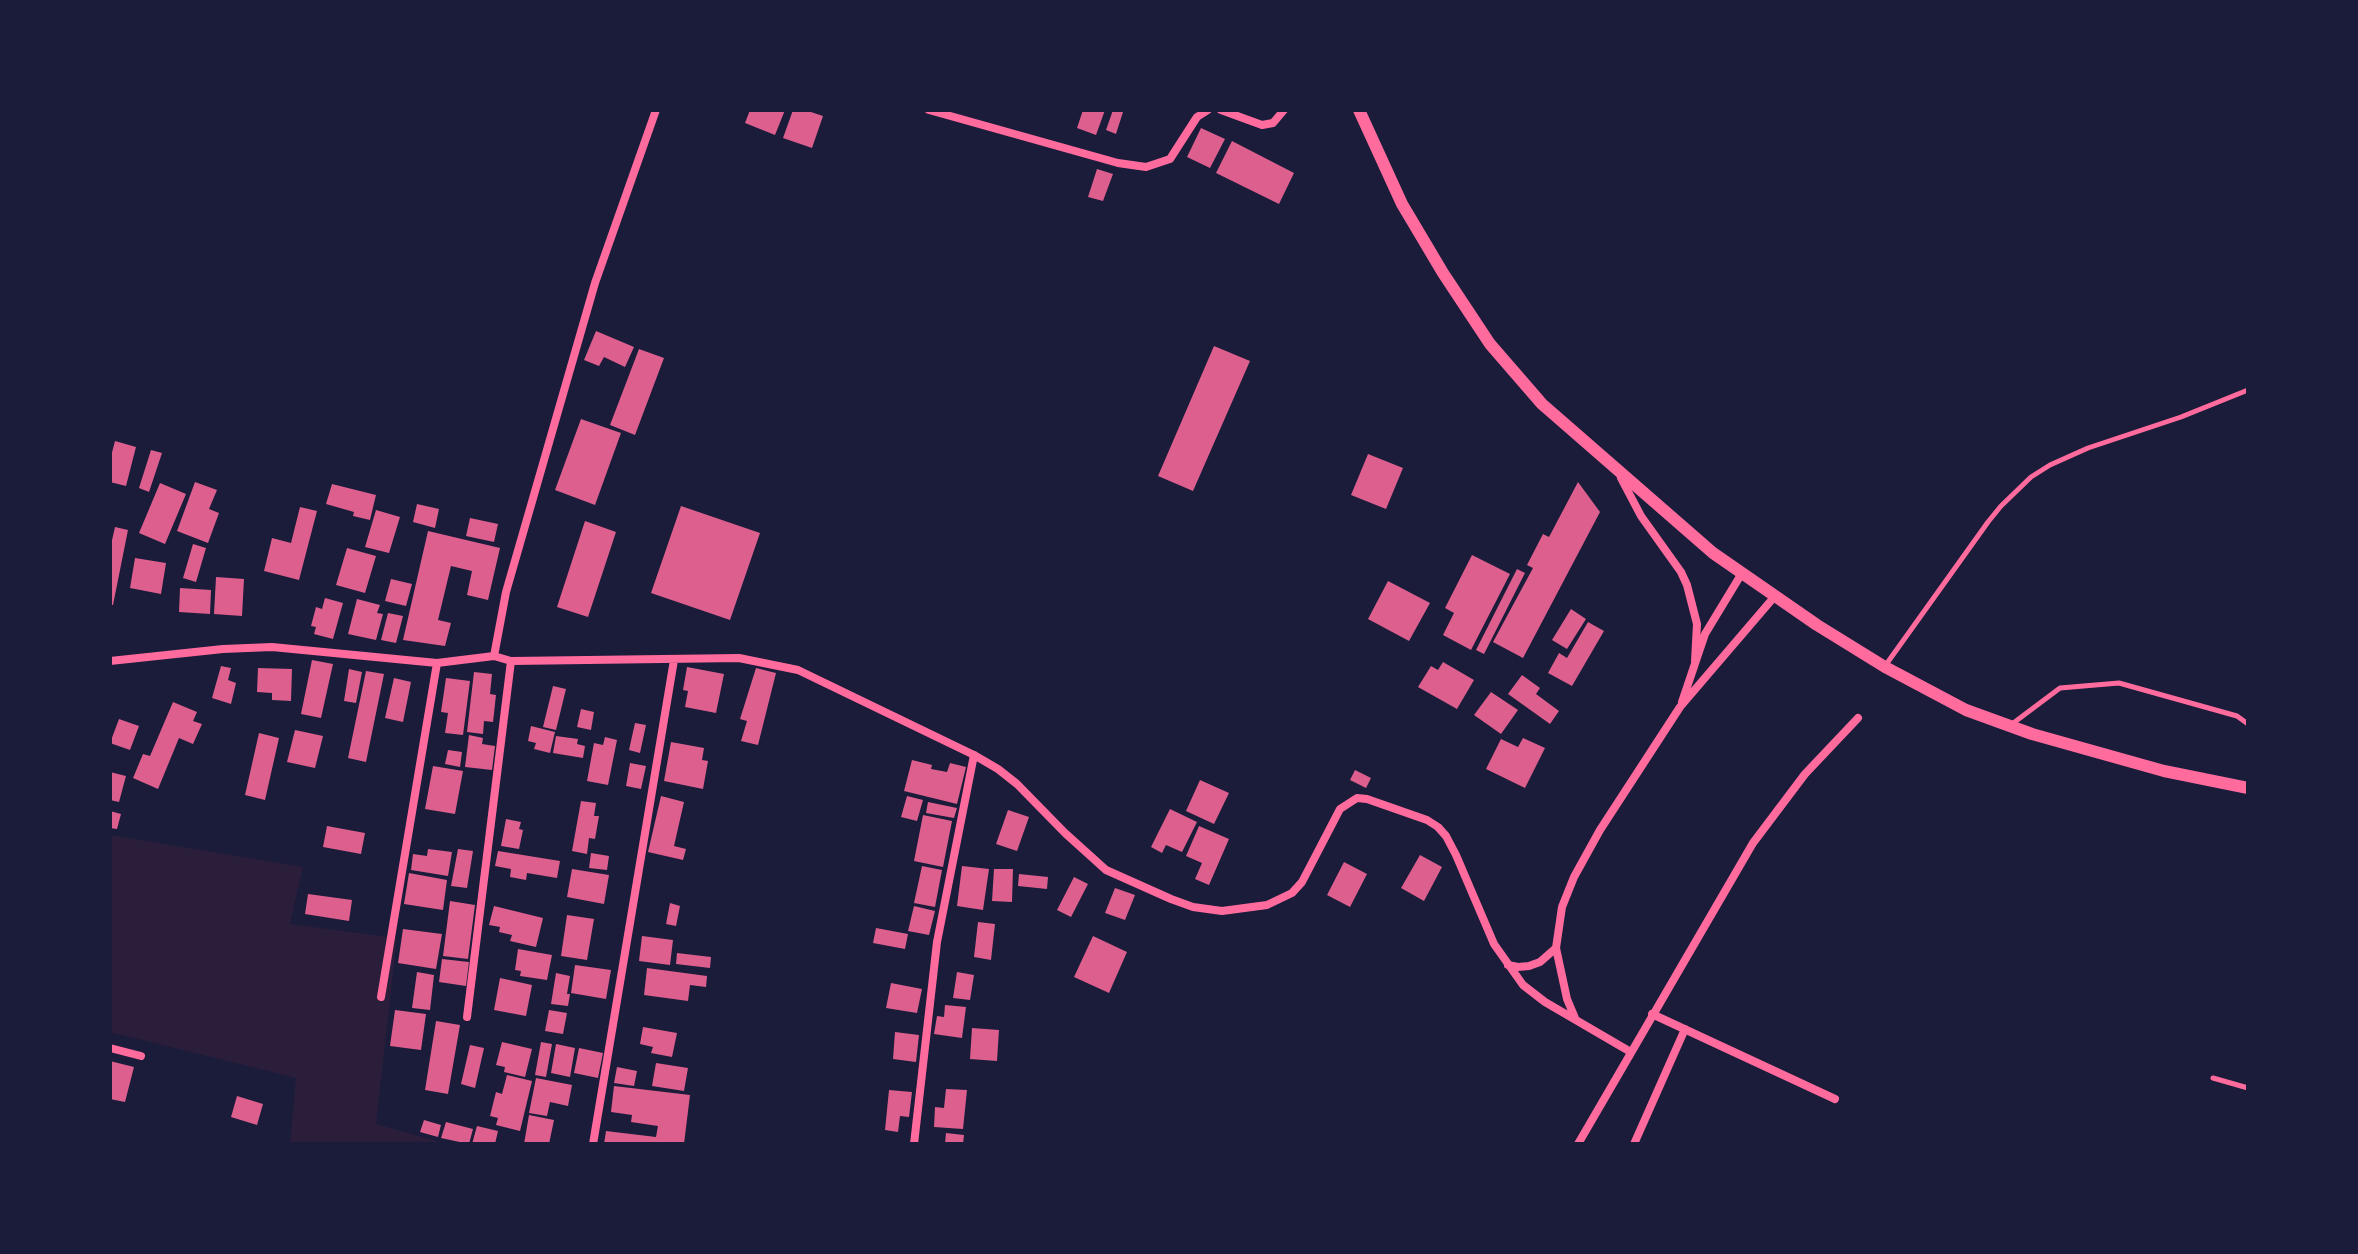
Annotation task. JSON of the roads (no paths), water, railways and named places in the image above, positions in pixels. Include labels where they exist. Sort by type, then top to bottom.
[{"type":"street","points":[[494,656],[506,592],[595,283],[656,110]]},
{"type":"street","points":[[929,110],[1118,163],[1146,167],[1170,159],[1197,117],[1208,110]]},
{"type":"street","points":[[1221,110],[1262,125],[1273,123],[1284,110]]},
{"type":"street","points":[[1359,110],[1402,204],[1490,344],[1542,404],[1713,553],[1885,667],[1966,710],[2164,771],[2248,788]]},
{"type":"street","points":[[1618,472],[1641,516],[1687,585],[1697,624],[1695,661]]},
{"type":"street","points":[[1680,707],[1705,634],[1742,573]]},
{"type":"street","points":[[1575,1018],[1567,999],[1556,948],[1562,907],[1574,877],[1600,830],[1680,707],[1775,596]]},
{"type":"street","points":[[110,661],[272,647],[437,663],[494,656],[511,661],[739,658],[798,670],[974,755],[1017,784],[1106,870],[1193,907],[1222,911],[1267,905],[1292,893],[1302,882],[1340,809],[1357,798],[1367,799],[1427,820],[1446,836],[1494,944],[1523,985],[1545,1002],[1629,1051]]},
{"type":"street","points":[[593,1144],[674,660]]},
{"type":"street","points":[[467,1017],[511,661]]},
{"type":"street","points":[[381,997],[437,663]]},
{"type":"street","points":[[1578,1144],[1629,1051],[1753,843],[1805,774],[1858,718]]},
{"type":"street","points":[[914,1144],[937,942],[974,755]]},
{"type":"street","points":[[1508,965],[1529,966],[1540,962],[1556,948]]},
{"type":"street","points":[[1652,1014],[1835,1099]]},
{"type":"street","points":[[1634,1144],[1685,1029]]},
{"type":"street","points":[[110,1048],[141,1056]]},
{"type":"lane","points":[[1885,667],[1988,522],[2031,477],[2088,448],[2181,417],[2248,390]]},
{"type":"lane","points":[[2010,726],[2060,688],[2119,683],[2237,716],[2248,724]]},
{"type":"lane","points":[[2213,1078],[2248,1088]]}]
